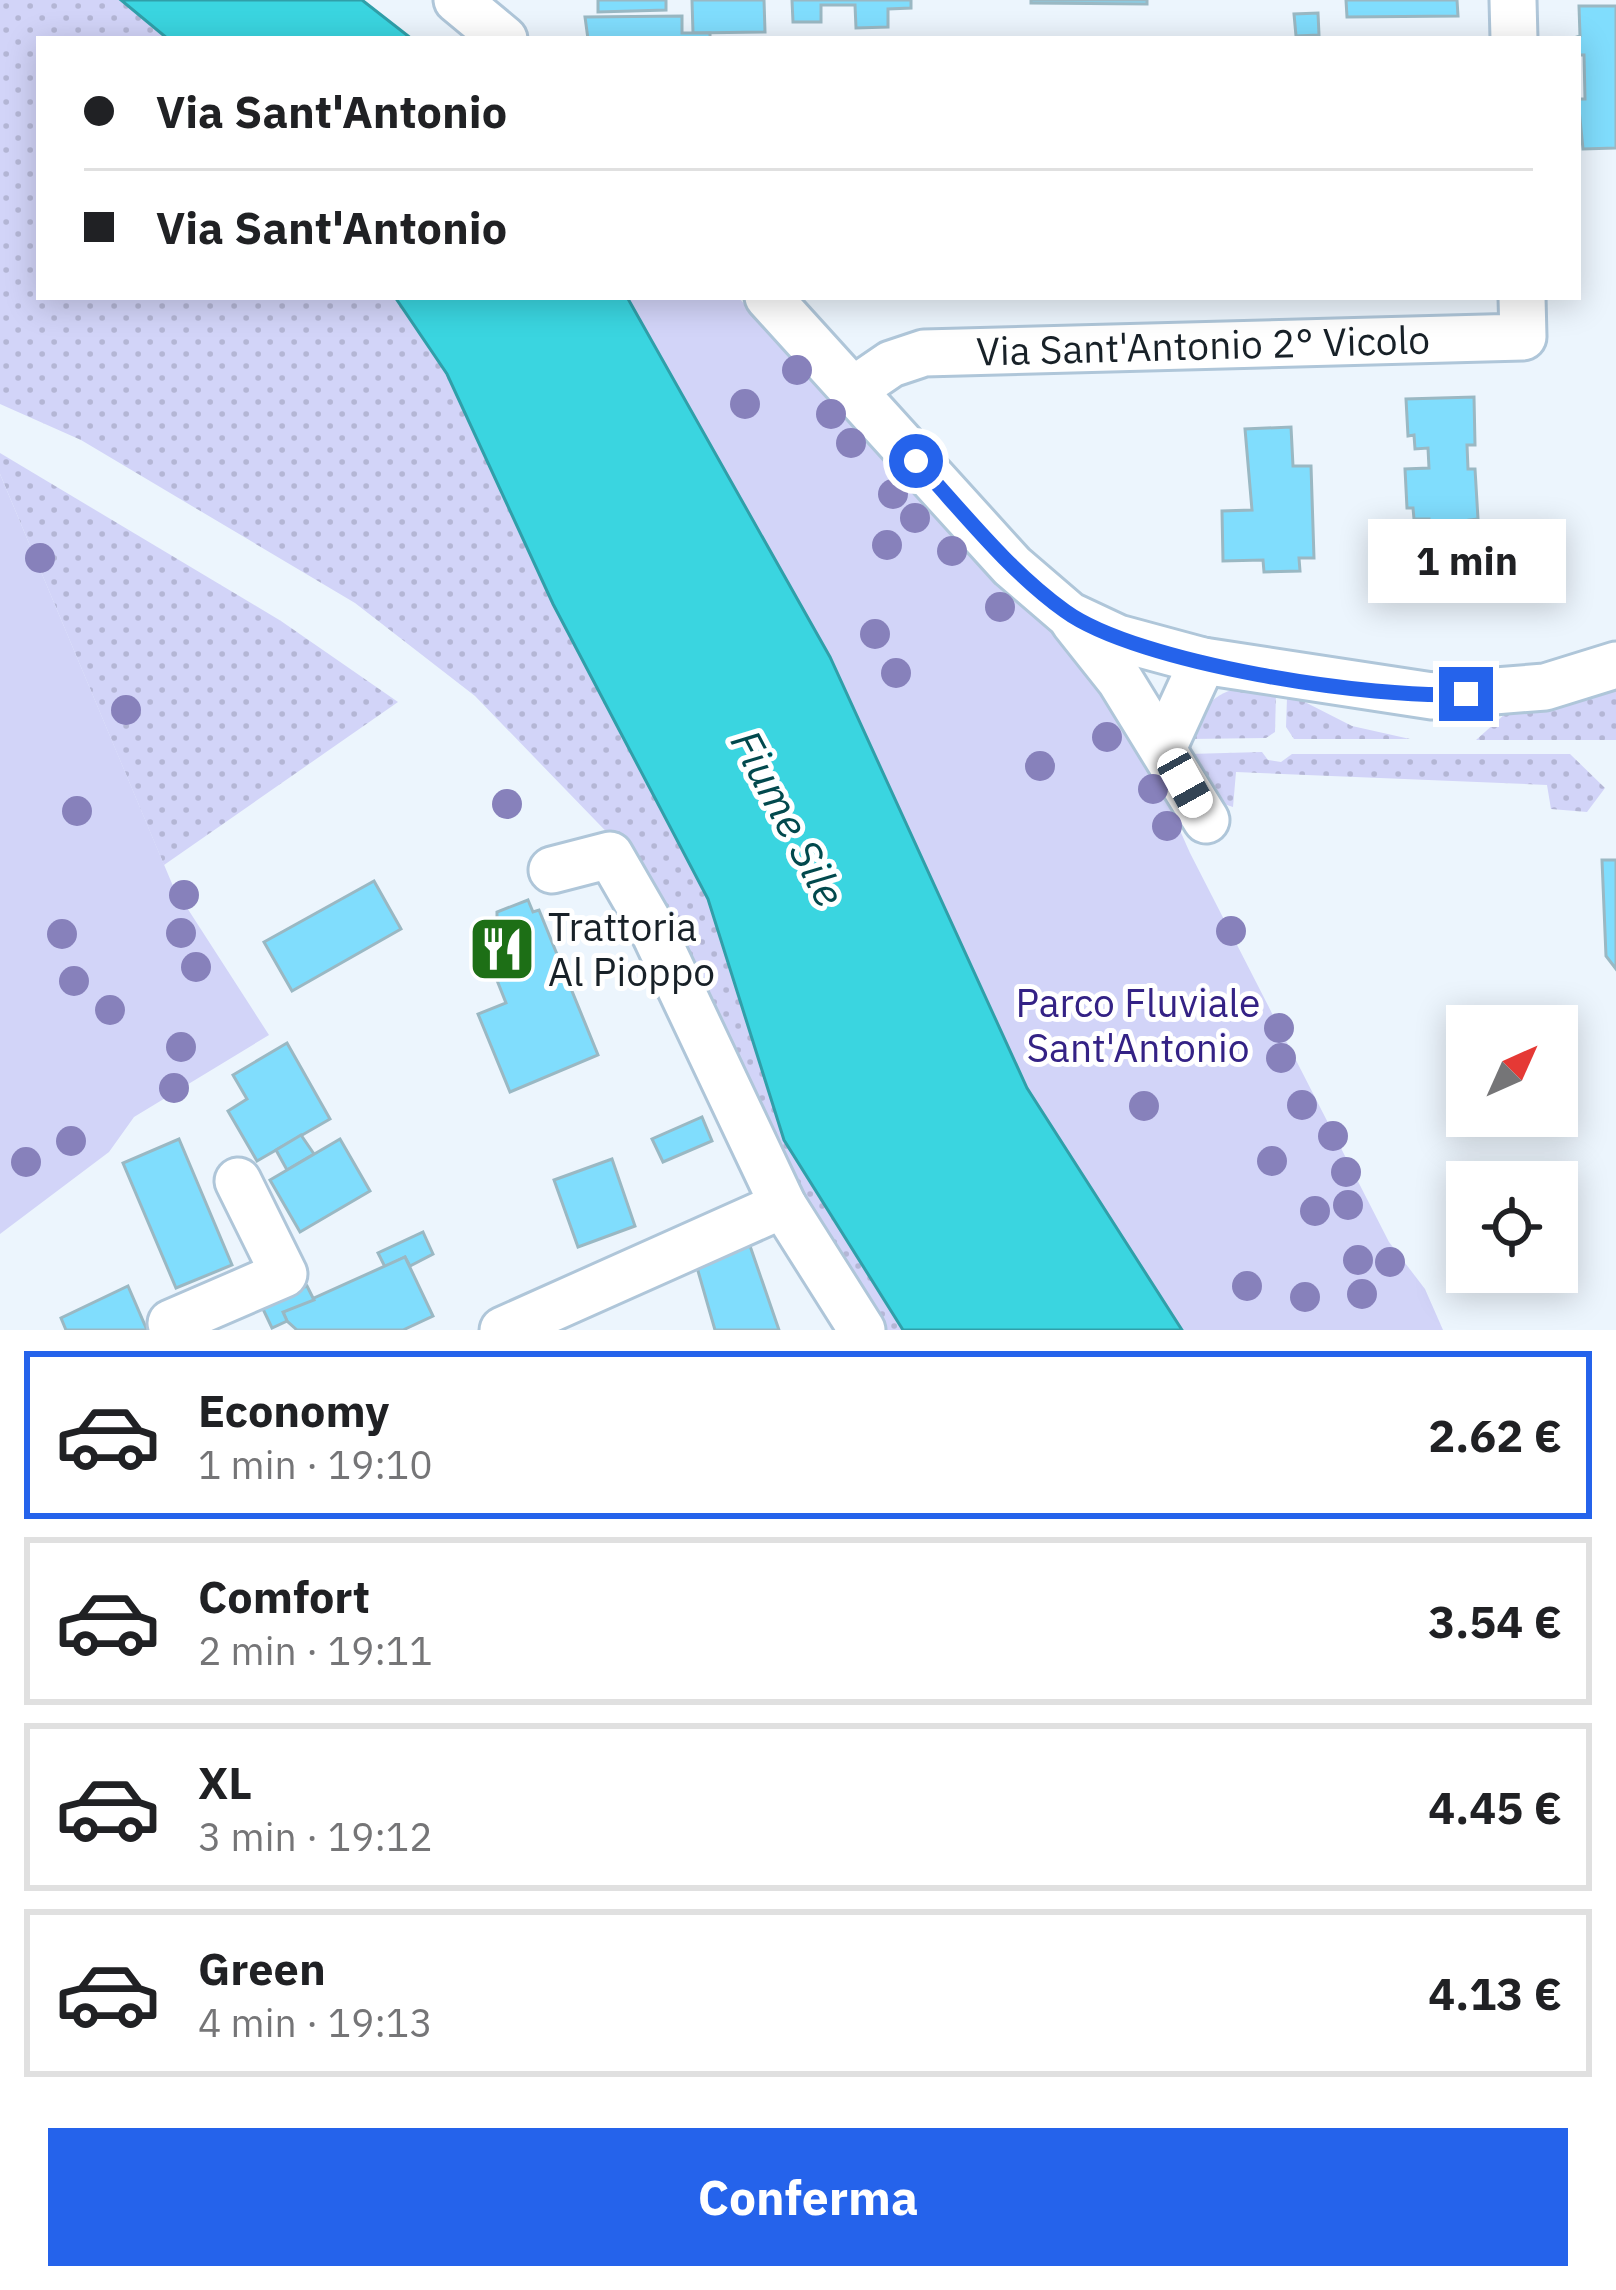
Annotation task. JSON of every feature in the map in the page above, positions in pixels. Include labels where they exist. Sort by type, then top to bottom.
[{"type":"street","points":[[457,0],[500,36]]},
{"type":"street","points":[[1513,0],[1514,36]]},
{"type":"street","points":[[771,300],[1012,566],[1069,614],[1164,746],[1206,820]]},
{"type":"street","name":"Via Sant'Antonio 2° Vicolo","points":[[853,390],[891,364],[925,353],[1523,337],[1522,300]]},
{"type":"street","points":[[1069,614],[1183,656],[1432,696],[1545,687],[1616,665]]},
{"type":"street","points":[[1164,746],[1183,656]]},
{"type":"street","points":[[552,870],[610,855],[651,926],[783,1205],[862,1330]]},
{"type":"street","points":[[173,1330],[171,1323],[284,1274],[238,1181]]},
{"type":"street","points":[[503,1330],[783,1205]]},
{"type":"green space","points":[[0,0],[121,0],[164,36],[36,36],[36,300],[397,300],[447,374],[553,604],[708,899],[784,1140],[903,1330],[875,1330],[787,1186],[626,852],[475,696],[355,603],[81,440],[0,404]]},
{"type":"green space","name":"Parco Fluviale Sant'Antonio","points":[[629,300],[741,300],[869,443],[1088,658],[1138,736],[1190,853],[1389,1242],[1425,1289],[1443,1330],[1182,1330],[1027,1088],[830,657]]},
{"type":"green space","points":[[0,453],[281,621],[398,702],[164,865],[0,474]]},
{"type":"green space","points":[[0,474],[173,886],[269,1035],[134,1117],[109,1152],[0,1234]]},
{"type":"green space","points":[[1245,687],[1276,693],[1275,732],[1266,738],[1190,739],[1209,704],[1223,693]]},
{"type":"green space","points":[[1616,687],[1616,740],[1476,740],[1505,714]]},
{"type":"green space","points":[[1293,696],[1352,726],[1410,739],[1294,739],[1286,727],[1287,698]]},
{"type":"green space","points":[[1262,752],[1268,760],[1281,762],[1292,754],[1570,754],[1605,788],[1587,812],[1551,809],[1547,785],[1236,772],[1233,807],[1221,803],[1189,754]]},
{"type":"water","points":[[121,0],[362,0],[408,36],[164,36]]},
{"type":"water","name":"Fiume Sile","points":[[397,300],[629,300],[830,657],[1027,1088],[1182,1330],[903,1330],[784,1140],[708,899],[553,604],[447,374]]},
{"type":"building","points":[[598,0],[666,0],[666,10],[598,12]]},
{"type":"building","points":[[692,0],[764,0],[765,32],[693,33]]},
{"type":"building","points":[[792,0],[911,0],[911,8],[888,9],[888,27],[856,28],[855,5],[821,5],[821,22],[793,22]]},
{"type":"building","points":[[1147,0],[1147,4],[1031,3]]},
{"type":"building","points":[[1346,0],[1457,0],[1458,16],[1347,17]]},
{"type":"building","points":[[1579,6],[1616,6],[1616,148],[1583,149]]},
{"type":"building","points":[[1318,13],[1319,35],[1296,36],[1294,14]]},
{"type":"building","points":[[682,16],[682,33],[710,36],[588,36],[585,17]]},
{"type":"building","points":[[1474,397],[1475,445],[1467,445],[1468,469],[1475,469],[1478,519],[1469,520],[1475,592],[1409,594],[1408,564],[1415,564],[1414,548],[1430,548],[1429,519],[1414,519],[1413,508],[1407,508],[1405,469],[1429,468],[1428,448],[1415,449],[1414,435],[1408,436],[1406,399]]},
{"type":"building","points":[[1291,427],[1293,466],[1311,466],[1314,558],[1299,558],[1300,571],[1264,572],[1263,560],[1223,561],[1222,511],[1252,510],[1245,429]]},
{"type":"building","points":[[1602,860],[1616,860],[1616,969],[1606,956]]},
{"type":"building","points":[[374,881],[401,929],[292,991],[264,942]]},
{"type":"building","points":[[528,900],[533,912],[539,910],[598,1055],[510,1092],[478,1014],[506,1003],[481,940],[497,934],[497,912]]},
{"type":"building","points":[[287,1043],[330,1119],[257,1161],[228,1111],[247,1099],[233,1075]]},
{"type":"building","points":[[702,1117],[712,1141],[663,1162],[652,1139]]},
{"type":"building","points":[[301,1135],[314,1154],[287,1170],[276,1150]]},
{"type":"building","points":[[179,1139],[232,1265],[176,1288],[123,1163]]},
{"type":"building","points":[[340,1139],[370,1191],[300,1232],[270,1180]]},
{"type":"building","points":[[612,1159],[635,1226],[578,1247],[554,1180]]},
{"type":"building","points":[[423,1232],[433,1254],[410,1266],[405,1257],[385,1267],[378,1253]]},
{"type":"building","points":[[749,1243],[779,1330],[715,1330],[696,1264]]},
{"type":"building","points":[[405,1257],[433,1316],[403,1330],[297,1330],[287,1321],[283,1312]]},
{"type":"building","points":[[128,1286],[147,1330],[66,1330],[61,1318]]},
{"type":"building","points":[[307,1286],[314,1300],[283,1312],[287,1321],[272,1328],[262,1307]]},
{"type":"place","name":"Trattoria Al Pioppo","points":[[502,949]]},
{"type":"route","points":[[916,461],[1044,595],[1069,614],[1118,638],[1203,662],[1365,689],[1432,696],[1466,694]]}]
